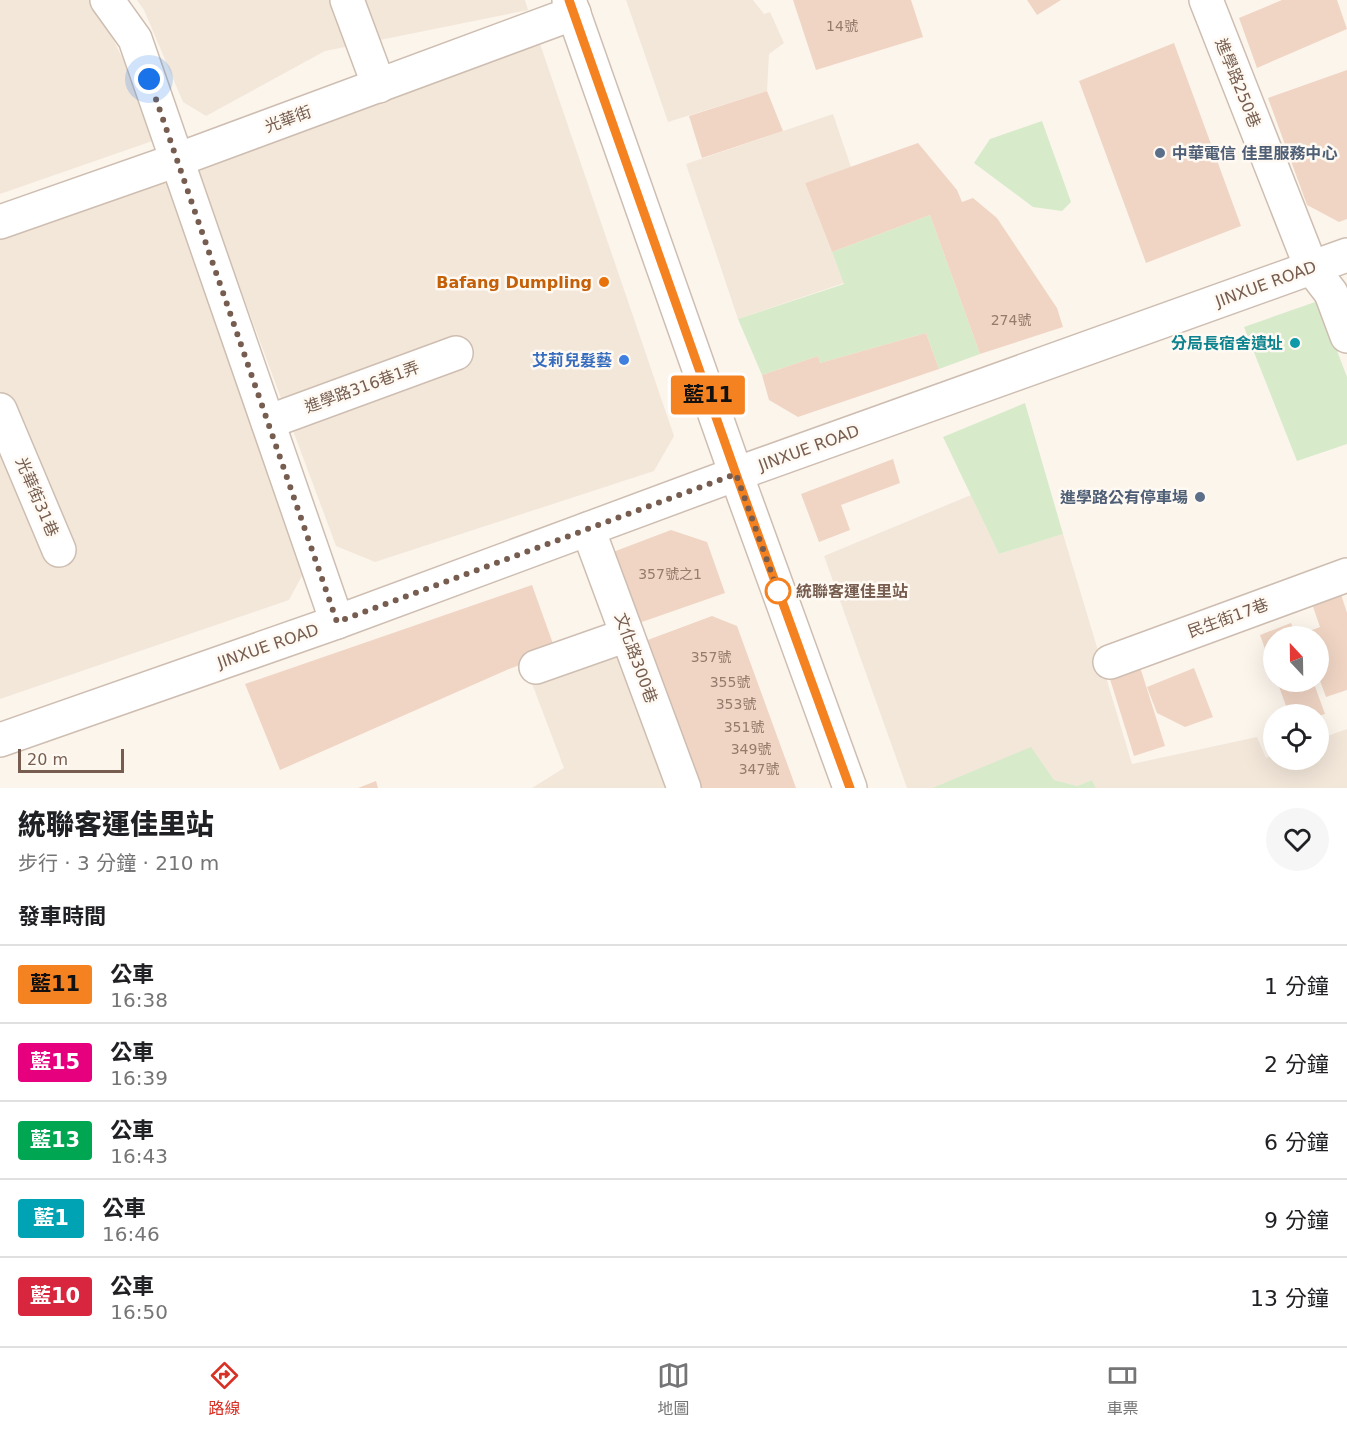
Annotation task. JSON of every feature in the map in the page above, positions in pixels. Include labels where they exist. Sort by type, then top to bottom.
[{"type":"street","points":[[107,0],[135,39],[337,622]]},
{"type":"street","points":[[347,0],[379,86]]},
{"type":"street","name":"進學路250巷","points":[[1206,0],[1311,267],[1331,293],[1347,336]]},
{"type":"street","points":[[572,6],[736,474],[850,788]]},
{"type":"street","name":"光華街","points":[[0,222],[379,86],[572,6]]},
{"type":"street","name":"JINXUE ROAD","points":[[0,740],[337,622],[736,474],[1347,255]]},
{"type":"street","name":"進學路316巷1弄","points":[[268,422],[456,353]]},
{"type":"street","name":"光華街31巷","points":[[0,410],[59,550]]},
{"type":"street","name":"文化路300巷","points":[[588,529],[684,788]]},
{"type":"street","name":"民生街17巷","points":[[1110,662],[1347,574]]},
{"type":"street","points":[[536,667],[627,636]]},
{"type":"shaded area","points":[[0,0],[89,0],[115,43],[161,138],[0,194]]},
{"type":"shaded area","points":[[137,0],[525,0],[528,10],[325,51],[206,116],[183,102],[144,10]]},
{"type":"shaded area","points":[[626,0],[753,0],[764,14],[770,12],[784,43],[769,54],[767,91],[668,122]]},
{"type":"shaded area","points":[[538,38],[674,436],[654,471],[375,562],[336,546],[195,167]]},
{"type":"shaded area","points":[[833,114],[851,167],[805,183],[844,283],[738,319],[686,164]]},
{"type":"shaded area","points":[[166,182],[305,570],[289,600],[0,699],[0,240]]},
{"type":"shaded area","points":[[971,495],[999,554],[1063,534],[1132,764],[1257,737],[1263,751],[1263,770],[1329,770],[1329,735],[1347,729],[1347,788],[1096,788],[1092,780],[1077,786],[1054,780],[1031,748],[932,788],[907,788],[824,556]]},
{"type":"shaded area","points":[[616,650],[666,788],[532,788],[564,768],[531,681]]},
{"type":"green space","points":[[1042,121],[1071,202],[1062,211],[1033,207],[974,163],[990,139]]},
{"type":"green space","points":[[930,215],[980,354],[939,369],[926,333],[820,363],[818,356],[762,375],[738,319],[844,284],[832,252]]},
{"type":"green space","points":[[1318,301],[1347,377],[1347,444],[1297,461],[1244,327]]},
{"type":"green space","points":[[1025,403],[1063,534],[999,554],[943,437]]},
{"type":"green space","points":[[1031,747],[1054,780],[1077,786],[1092,780],[1096,788],[932,788]]},
{"type":"building","points":[[793,0],[911,0],[923,37],[816,70]]},
{"type":"building","points":[[1027,0],[1061,0],[1037,15]]},
{"type":"building","points":[[1282,0],[1337,0],[1347,29],[1257,68],[1239,18]]},
{"type":"building","name":"中華電信 佳里服務中心","points":[[1174,43],[1241,226],[1146,263],[1079,81]]},
{"type":"building","points":[[1347,70],[1347,219],[1339,222],[1307,205],[1268,98]]},
{"type":"building","points":[[767,91],[783,131],[702,158],[689,116]]},
{"type":"building","points":[[918,143],[957,190],[962,202],[973,198],[997,218],[1057,308],[1063,327],[980,354],[930,215],[832,252],[805,183]]},
{"type":"building","points":[[926,333],[939,369],[798,417],[769,400],[762,375],[818,356],[820,363]]},
{"type":"building","points":[[893,459],[900,483],[841,505],[850,530],[819,542],[801,494]]},
{"type":"building","points":[[671,530],[707,542],[725,593],[639,623],[613,552]]},
{"type":"building","points":[[532,585],[556,652],[509,669],[280,770],[245,684]]},
{"type":"building","points":[[1339,588],[1347,613],[1347,690],[1326,697],[1324,692],[1329,692],[1329,626],[1320,626],[1310,598]]},
{"type":"building","points":[[712,616],[737,626],[796,788],[698,788],[645,641]]},
{"type":"building","points":[[1140,667],[1165,746],[1134,756],[1109,676]]},
{"type":"building","points":[[1194,668],[1213,717],[1185,727],[1157,713],[1147,687]]},
{"type":"building","points":[[1281,692],[1317,692],[1321,704],[1285,704]]},
{"type":"building","points":[[376,781],[378,788],[358,788]]},
{"type":"bus line","name":"藍11","points":[[569,0],[736,474],[850,788]]},
{"type":"place","name":"中華電信 佳里服務中心","points":[[1160,153]]},
{"type":"place","name":"Bafang Dumpling","points":[[604,282]]},
{"type":"place","name":"分局長宿舍遺址","points":[[1295,343]]},
{"type":"place","name":"艾莉兒髮藝","points":[[624,360]]},
{"type":"place","name":"進學路公有停車場","points":[[1200,497]]},
{"type":"place","name":"統聯客運佳里站","points":[[778,591]]},
{"type":"route","points":[[149,79],[337,622],[736,474],[778,591]]}]
